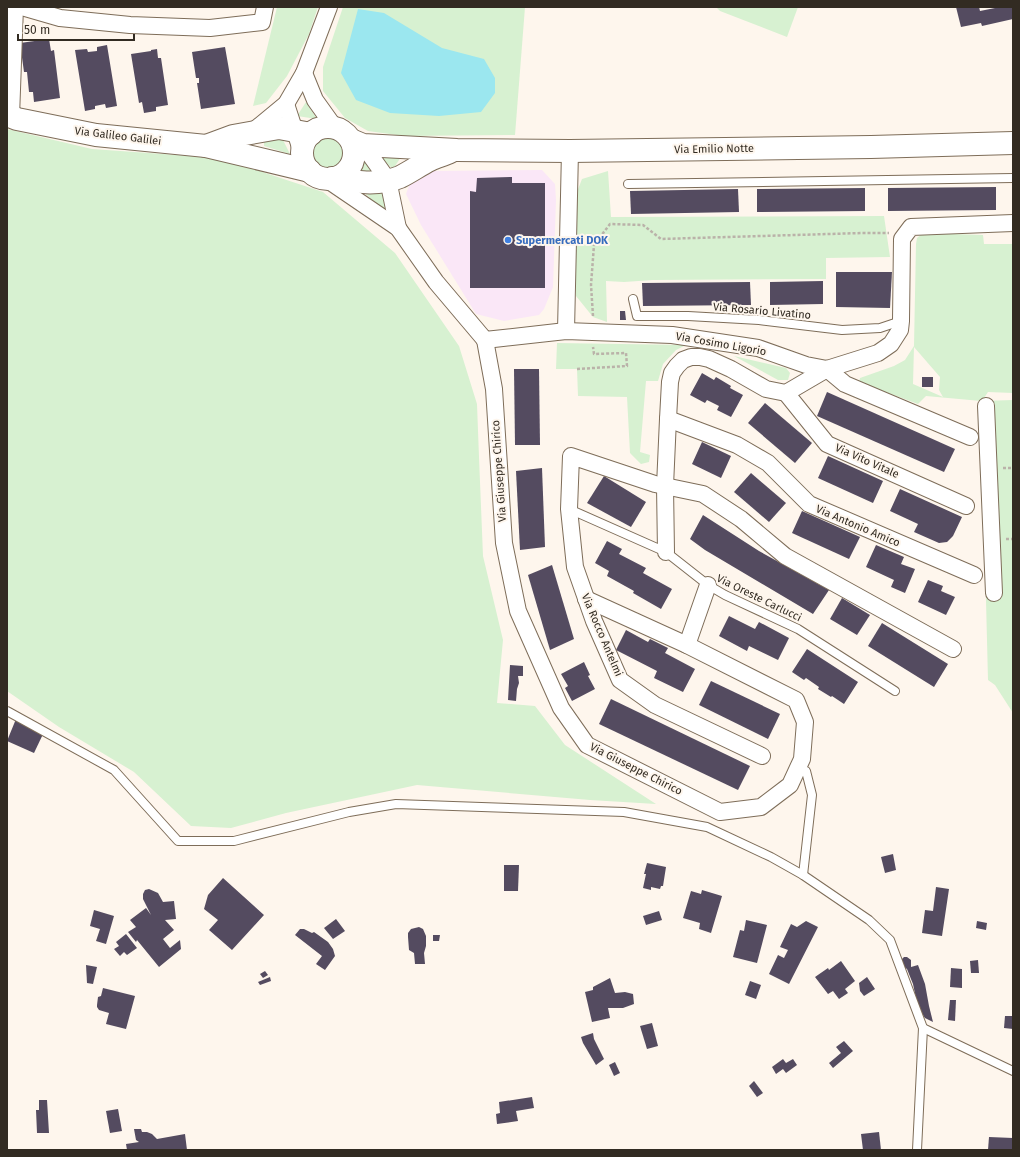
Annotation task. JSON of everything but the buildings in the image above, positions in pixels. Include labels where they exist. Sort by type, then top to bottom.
[{"type":"street","points":[[9,116],[15,7]]},
{"type":"street","points":[[22,7],[68,19],[130,25],[210,28],[262,22],[265,7]]},
{"type":"street","points":[[251,133],[286,104],[304,73],[329,7]]},
{"type":"street","points":[[304,73],[315,100],[388,180],[398,228]]},
{"type":"street","points":[[286,104],[306,140],[303,148],[317,171],[398,228],[436,282],[485,340]]},
{"type":"street","name":"Via Galileo Galilei","points":[[9,116],[96,135],[206,146],[317,171],[355,182],[372,183],[399,177],[431,159],[456,150]]},
{"type":"street","points":[[206,146],[234,136],[278,128],[302,132],[326,127],[349,137],[354,148],[354,156],[347,170],[340,175],[317,171]]},
{"type":"street","name":"Via Emilio Notte","points":[[349,137],[456,150],[570,151],[1013,143]]},
{"type":"street","name":"Via Emilio Notte","points":[[972,144],[1013,150]]},
{"type":"street","points":[[566,331],[570,151]]},
{"type":"street","points":[[906,234],[911,227],[1013,223]]},
{"type":"street","name":"Via Cosimo Ligorio","points":[[485,340],[566,331],[672,335],[758,348],[806,365],[827,369],[878,353],[891,344],[900,330],[902,239],[906,234]]},
{"type":"street","name":"Via Giuseppe Chirico","points":[[485,340],[494,388],[504,543],[518,611],[561,708],[587,745],[720,812],[761,807],[790,785],[802,760],[805,722],[796,700],[687,645],[586,599]]},
{"type":"street","points":[[666,552],[665,486],[670,382],[672,373],[683,360],[691,357],[709,359],[731,369],[766,389],[786,393],[827,369],[845,384],[970,437]]},
{"type":"street","name":"Via Vito Vitale","points":[[786,393],[827,444],[966,506]]},
{"type":"street","points":[[986,406],[994,593]]},
{"type":"street","name":"Via Antonio Amico","points":[[668,419],[737,445],[768,463],[809,504],[974,575]]},
{"type":"street","name":"Via Rocco Antelmi","points":[[665,486],[571,456],[569,509],[575,567],[586,599],[620,680],[655,705],[762,756]]},
{"type":"street","points":[[665,486],[703,494],[740,520],[785,556],[953,649]]},
{"type":"street","points":[[687,645],[708,585]]},
{"type":"lane","points":[[628,184],[1013,178]]},
{"type":"lane","name":"Via Rosario Livatino","points":[[633,299],[637,316],[688,316],[759,320],[842,330],[880,328],[901,321]]},
{"type":"lane","name":"Via Oreste Carlucci","points":[[569,509],[666,552],[708,585],[725,595],[798,629],[896,691]]},
{"type":"lane","points":[[7,711],[114,770],[178,841],[234,841],[349,812],[396,804],[624,812],[707,827],[771,857],[803,875],[869,920],[890,940],[923,1028],[917,1150]]},
{"type":"lane","points":[[798,769],[806,771],[812,795],[803,875]]},
{"type":"lane","points":[[923,1028],[1013,1071]]},
{"type":"path","points":[[593,317],[591,284],[594,245],[610,224],[643,225],[661,239],[862,233],[906,234]]},
{"type":"path","points":[[577,369],[627,366],[626,353],[594,354],[593,345]]},
{"type":"shaded area","points":[[542,170],[555,184],[556,200],[553,287],[544,309],[539,315],[504,321],[476,314],[421,225],[406,194],[412,178],[432,171]]},
{"type":"green space","points":[[277,7],[318,7],[309,34],[287,76],[266,103],[253,106]]},
{"type":"green space","points":[[343,7],[525,7],[515,135],[404,136],[368,131],[345,118],[323,91],[323,67]]},
{"type":"green space","points":[[716,7],[798,7],[787,37],[720,11]]},
{"type":"green space","points":[[306,102],[317,119],[297,116]]},
{"type":"green space","points":[[7,129],[92,149],[220,158],[323,192],[395,253],[459,346],[477,404],[483,556],[503,640],[497,703],[535,706],[565,745],[656,804],[590,800],[417,785],[286,813],[231,828],[191,826],[134,772],[59,727],[7,691]]},
{"type":"green space","points":[[280,134],[290,154],[264,146],[264,141]]},
{"type":"green space","points":[[326,136],[332,136],[342,143],[345,152],[344,158],[338,165],[332,168],[326,168],[316,161],[313,155],[313,149],[320,139]]},
{"type":"green space","points":[[380,157],[401,157],[393,169]]},
{"type":"green space","points":[[364,158],[379,173],[356,173],[361,159]]},
{"type":"green space","points":[[608,171],[611,217],[884,216],[890,257],[826,258],[826,279],[606,281],[607,322],[593,317],[576,296],[575,197],[582,179]]},
{"type":"green space","points":[[359,188],[383,190],[389,215]]},
{"type":"green space","points":[[923,233],[983,235],[984,244],[1013,244],[1013,393],[988,392],[982,401],[1013,400],[1013,713],[995,685],[988,680],[981,401],[926,396],[918,404],[859,382],[860,378],[894,366],[905,360],[914,346],[917,238]],"holes":[[[914,347],[940,377],[939,390],[943,397],[913,384]]]},
{"type":"green space","points":[[557,343],[686,345],[676,350],[663,364],[658,381],[646,381],[640,452],[650,455],[649,462],[641,464],[630,453],[627,397],[578,396],[577,369],[556,369]]},
{"type":"green space","points":[[734,356],[786,368],[790,373],[788,380],[778,380]]},
{"type":"water","points":[[358,9],[384,13],[442,48],[484,59],[495,78],[495,93],[481,112],[439,116],[390,113],[356,100],[341,73]]},
{"type":"place","name":"Supermercati DOK","points":[[508,240]]}]
